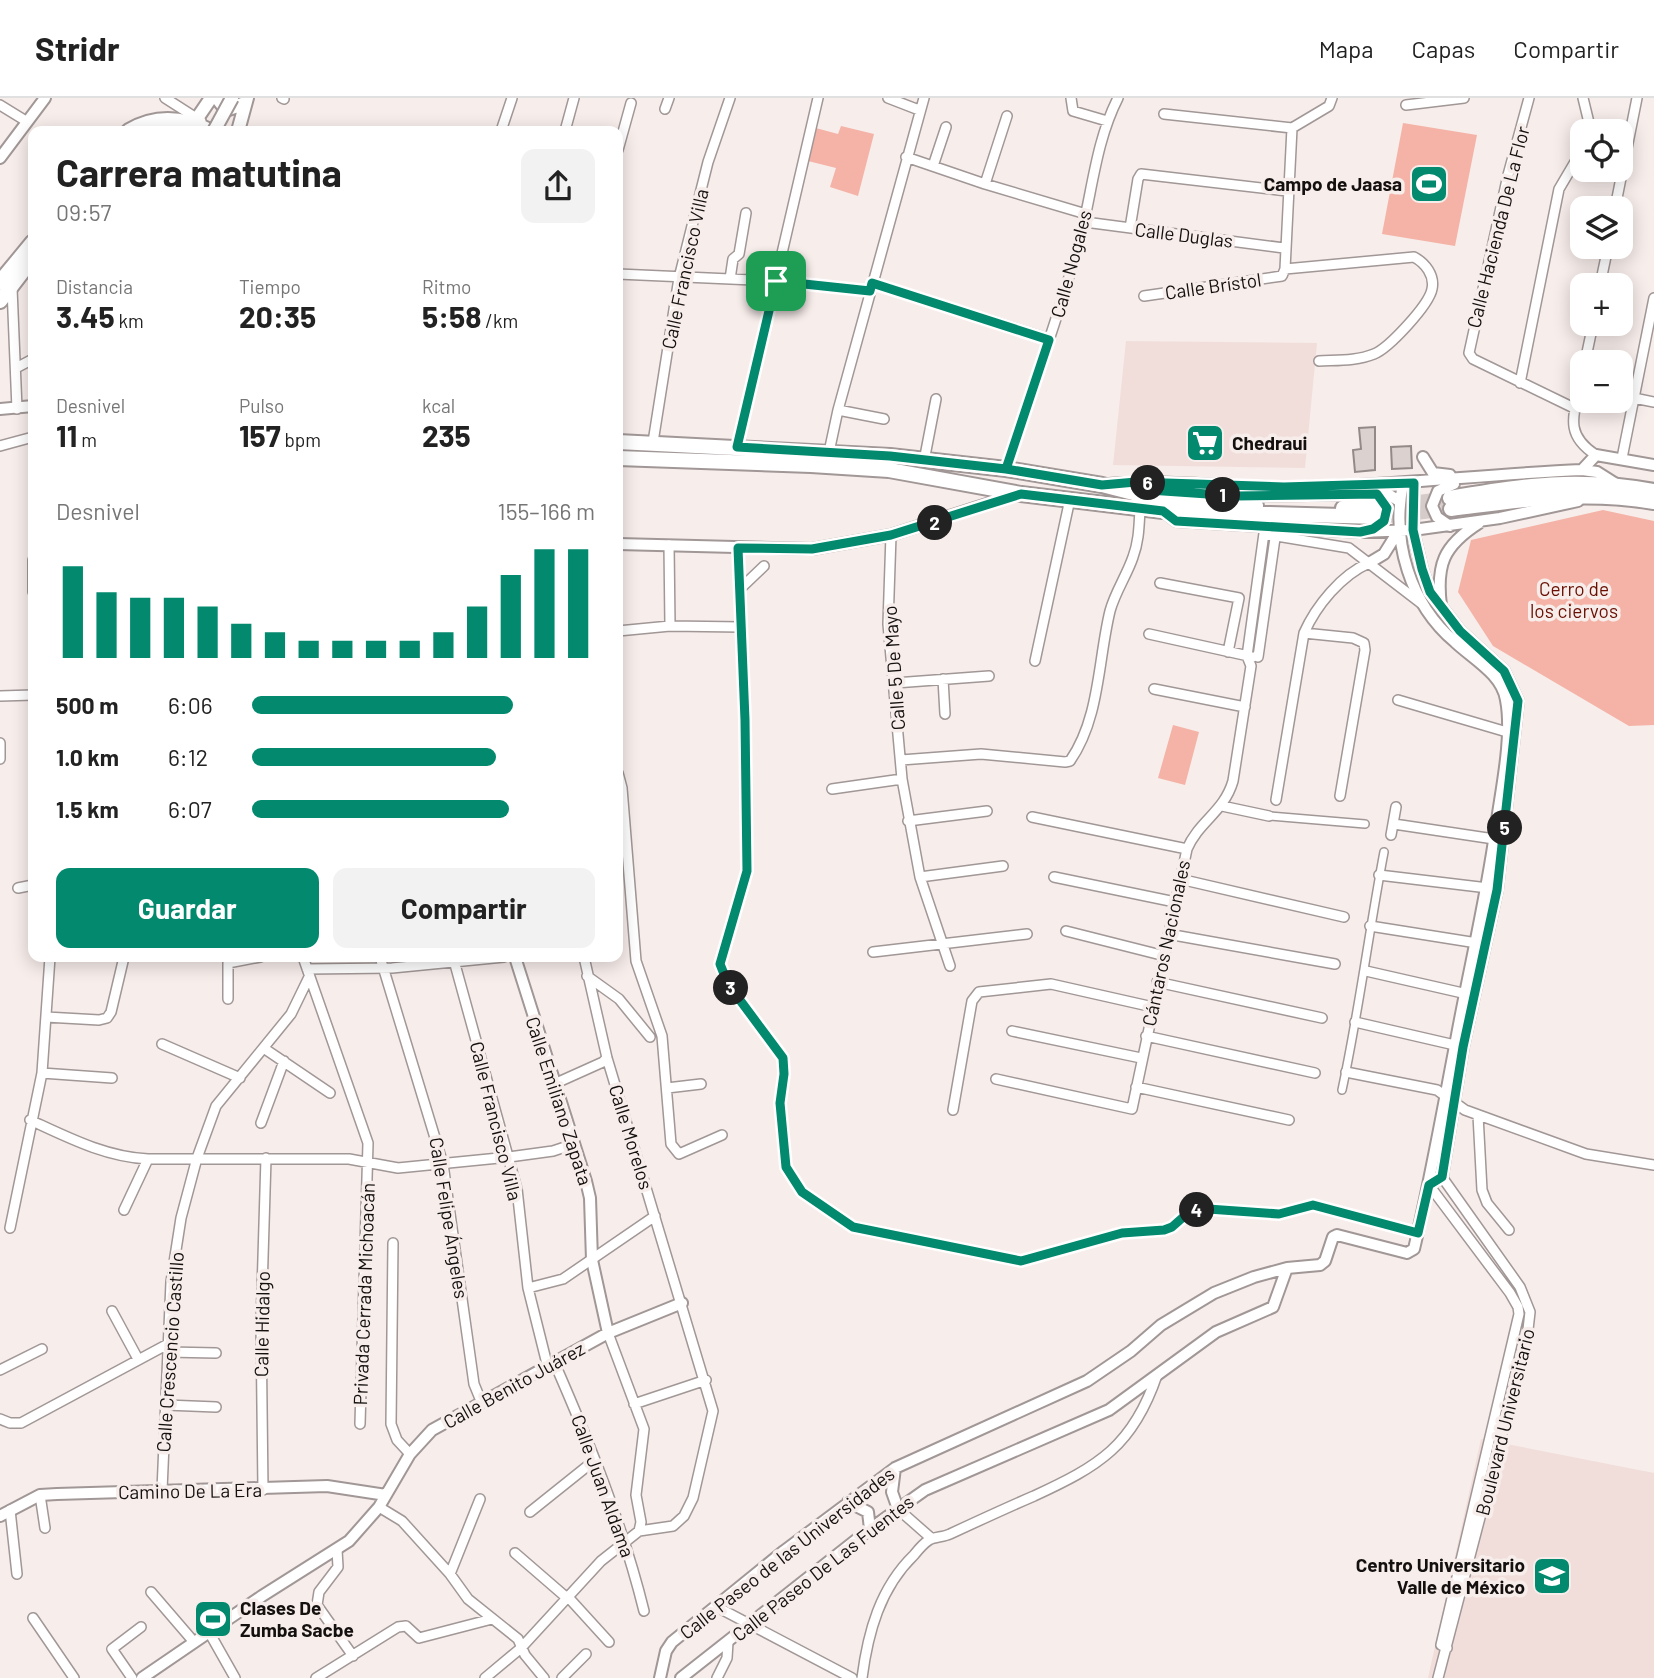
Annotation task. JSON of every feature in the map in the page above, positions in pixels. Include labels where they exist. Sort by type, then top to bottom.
[{"type":"main road","points":[[196,121],[214,98],[226,110],[246,100]]},
{"type":"main road","points":[[215,126],[232,98]]},
{"type":"main road","points":[[239,126],[246,100]]},
{"type":"main road","points":[[142,126],[159,119],[196,121],[204,126]]},
{"type":"main road","points":[[0,301],[6,285],[28,250]]},
{"type":"main road","points":[[6,285],[28,263]]},
{"type":"main road","points":[[623,442],[829,452],[1006,469],[1102,485],[1139,495],[1163,511],[1377,506]]},
{"type":"main road","points":[[623,458],[811,464],[889,470],[1021,494],[1070,499],[1139,495],[1298,509],[1377,506]]},
{"type":"main road","points":[[1450,504],[1614,490],[1654,491]]},
{"type":"main road","points":[[1614,490],[1654,502]]},
{"type":"street","points":[[0,158],[45,98]]},
{"type":"street","points":[[165,98],[196,121]]},
{"type":"street","points":[[503,126],[512,98]]},
{"type":"street","points":[[566,126],[574,98]]},
{"type":"street","points":[[665,108],[669,98]]},
{"type":"street","name":"Calle Francisco Villa","points":[[653,442],[679,278],[708,162],[730,98]]},
{"type":"street","points":[[737,447],[818,98]]},
{"type":"street","points":[[888,98],[919,110]]},
{"type":"street","points":[[829,452],[871,287],[924,98]]},
{"type":"street","points":[[1071,98],[1073,111],[1107,121]]},
{"type":"street","name":"Calle Nogales","points":[[1006,469],[1059,314],[1107,121],[1118,98]]},
{"type":"street","points":[[1164,114],[1292,128],[1329,106],[1332,98]]},
{"type":"street","points":[[1406,105],[1464,98]]},
{"type":"street","name":"Calle Hacienda De La Flor","points":[[1520,383],[1470,356],[1470,345],[1508,175],[1529,98]]},
{"type":"street","points":[[1583,98],[1588,119]]},
{"type":"street","points":[[1617,196],[1637,98]]},
{"type":"street","points":[[623,132],[631,103]]},
{"type":"street","points":[[0,106],[26,121]]},
{"type":"street","points":[[985,184],[1007,116]]},
{"type":"street","points":[[933,166],[946,127]]},
{"type":"street","points":[[1283,273],[1292,128]]},
{"type":"street","points":[[906,157],[1085,218]]},
{"type":"street","points":[[1570,170],[1559,189],[1520,383],[1570,406]]},
{"type":"street","points":[[1130,228],[1141,174],[1287,191]]},
{"type":"street","points":[[730,279],[746,213]]},
{"type":"street","name":"Calle Duglas","points":[[1085,218],[1130,228],[1284,248]]},
{"type":"street","name":"Calle Brístol","points":[[1144,296],[1283,273],[1414,257],[1422,261],[1432,278],[1432,288],[1428,298],[1396,338],[1377,353],[1345,360],[1319,361]]},
{"type":"street","points":[[623,274],[871,287],[1049,340]]},
{"type":"street","points":[[6,285],[16,368],[17,409]]},
{"type":"street","points":[[1622,458],[1634,398],[1649,346],[1654,298]]},
{"type":"street","points":[[16,368],[28,362]]},
{"type":"street","points":[[1634,398],[1654,401]]},
{"type":"street","points":[[924,461],[936,399]]},
{"type":"street","points":[[0,409],[28,407]]},
{"type":"street","points":[[838,410],[884,419]]},
{"type":"street","points":[[1575,413],[1573,427],[1576,439],[1596,454],[1654,465]]},
{"type":"street","points":[[0,446],[28,438]]},
{"type":"street","points":[[1582,470],[1596,454]]},
{"type":"street","points":[[1423,457],[1433,473],[1470,479]]},
{"type":"street","points":[[901,760],[981,754],[1070,761],[1081,741],[1095,691],[1110,609],[1133,558],[1139,535],[1139,495],[1408,484],[1582,470],[1597,472],[1614,490]]},
{"type":"street","points":[[1450,526],[1433,511],[1435,495],[1443,488],[1470,479]]},
{"type":"street","points":[[1408,484],[1399,501],[1399,530],[1409,573],[1422,604],[1436,625],[1497,679],[1507,702],[1507,732],[1488,888],[1467,993],[1442,1177],[1429,1185]]},
{"type":"street","points":[[1408,484],[1413,530],[1430,592],[1460,631],[1504,671],[1518,701],[1497,890],[1459,1046]]},
{"type":"street","points":[[1366,485],[1377,506]]},
{"type":"street","points":[[1163,511],[1176,521],[1270,531],[1413,530],[1483,521],[1614,490]]},
{"type":"street","points":[[623,544],[812,549],[891,535],[1021,494]]},
{"type":"street","points":[[1377,506],[1388,494],[1399,501]]},
{"type":"street","points":[[1035,661],[1070,499]]},
{"type":"street","points":[[1360,532],[1373,529],[1384,521],[1387,508],[1377,506]]},
{"type":"street","points":[[1441,609],[1439,579],[1448,549],[1462,534],[1483,521]]},
{"type":"street","points":[[1276,800],[1304,633],[1317,610],[1336,588],[1355,569],[1384,554],[1399,530]]},
{"type":"street","points":[[1270,531],[1342,546],[1422,604]]},
{"type":"street","points":[[1149,634],[1253,657],[1270,531]]},
{"type":"street","name":"Calle 5 De Mayo","points":[[891,535],[888,624],[902,779],[920,877],[950,966]]},
{"type":"street","points":[[669,545],[670,626]]},
{"type":"street","points":[[738,548],[747,871],[720,964],[728,984],[783,1058],[782,1126],[786,1167],[802,1192],[848,1225],[1021,1261],[1122,1233],[1153,1232],[1172,1227],[1194,1211],[1279,1214],[1313,1205],[1418,1233],[1451,1100]]},
{"type":"street","points":[[741,589],[764,566]]},
{"type":"street","points":[[1160,583],[1239,598],[1228,652]]},
{"type":"street","points":[[623,631],[670,626],[741,627]]},
{"type":"street","points":[[1304,633],[1353,638],[1364,643],[1340,796]]},
{"type":"street","name":"Cántaros Nacionales","points":[[996,1079],[1132,1109],[1187,849],[1192,838],[1228,799],[1253,657]]},
{"type":"street","points":[[895,683],[989,676]]},
{"type":"street","points":[[943,679],[945,714]]},
{"type":"street","points":[[1154,689],[1245,707]]},
{"type":"street","points":[[0,696],[28,695]]},
{"type":"street","points":[[1398,700],[1507,732]]},
{"type":"street","points":[[0,743],[0,759]]},
{"type":"street","points":[[832,789],[902,779]]},
{"type":"street","points":[[1222,806],[1269,816],[1365,824]]},
{"type":"street","points":[[1391,835],[1396,807]]},
{"type":"street","points":[[908,821],[987,811]]},
{"type":"street","points":[[1032,817],[1187,849]]},
{"type":"street","points":[[623,822],[636,961],[662,1036],[671,1144],[676,1152],[684,1152],[722,1135]]},
{"type":"street","points":[[1394,824],[1494,838]]},
{"type":"street","points":[[1342,1090],[1366,971],[1370,926],[1384,852]]},
{"type":"street","points":[[920,877],[1003,866]]},
{"type":"street","points":[[1380,875],[1488,888]]},
{"type":"street","points":[[1054,877],[1175,902]]},
{"type":"street","points":[[1180,879],[1344,917]]},
{"type":"street","points":[[18,888],[28,886]]},
{"type":"street","points":[[1370,926],[1477,943]]},
{"type":"street","points":[[1066,931],[1165,956]]},
{"type":"street","points":[[873,953],[1027,934]]},
{"type":"street","points":[[1168,934],[1335,964]]},
{"type":"street","points":[[9,1228],[41,1073],[50,962]]},
{"type":"street","points":[[46,1017],[99,1020],[107,1018],[123,962]]},
{"type":"street","points":[[228,999],[228,963],[233,962]]},
{"type":"street","points":[[305,962],[308,973],[436,962]]},
{"type":"street","name":"Calle Felipe Ángeles","points":[[382,962],[443,1164],[474,1384],[481,1401]]},
{"type":"street","name":"Calle Francisco Villa","points":[[455,962],[517,1189],[528,1288],[552,1366]]},
{"type":"street","name":"Calle Emiliano Zapata","points":[[517,962],[590,1198],[592,1260],[608,1333],[644,1429],[636,1495],[641,1522],[639,1531]]},
{"type":"street","name":"Calle Morelos","points":[[585,962],[594,1009],[607,1048],[607,1058],[706,1380],[713,1411],[693,1498],[684,1516],[673,1526],[639,1531]]},
{"type":"street","points":[[1366,971],[1467,993]]},
{"type":"street","name":"Calle Crescencio Castillo","points":[[162,1490],[171,1282],[181,1218],[197,1158],[210,1116],[291,1014],[308,973]]},
{"type":"street","name":"Privada Cerrada Michoacán","points":[[308,973],[367,1133],[360,1424]]},
{"type":"street","points":[[587,976],[619,999],[650,1037]]},
{"type":"street","points":[[1157,982],[1322,1018]]},
{"type":"street","points":[[953,1110],[972,1001],[978,992],[1051,984],[1153,1007]]},
{"type":"street","points":[[1355,1022],[1459,1046]]},
{"type":"street","points":[[1012,1031],[1141,1058]]},
{"type":"street","points":[[1146,1037],[1315,1073]]},
{"type":"street","points":[[162,1044],[240,1078]]},
{"type":"street","points":[[265,1049],[330,1093]]},
{"type":"street","points":[[554,1084],[607,1058]]},
{"type":"street","points":[[261,1123],[284,1062]]},
{"type":"street","points":[[1346,1072],[1437,1090],[1478,1115],[1586,1154],[1654,1166]]},
{"type":"street","points":[[41,1073],[112,1078]]},
{"type":"street","points":[[667,1088],[701,1084]]},
{"type":"street","points":[[1136,1087],[1289,1120]]},
{"type":"street","points":[[1478,1115],[1482,1190],[1487,1203],[1509,1230]]},
{"type":"street","points":[[30,1120],[82,1144],[124,1158],[349,1159],[398,1168],[509,1157],[574,1144]]},
{"type":"street","name":"Calle Hidalgo","points":[[262,1490],[261,1324],[266,1158]]},
{"type":"street","points":[[124,1210],[148,1159]]},
{"type":"street","name":"Boulevard Universitario","points":[[1438,1678],[1499,1448],[1530,1312],[1520,1287],[1442,1177]]},
{"type":"street","name":"Boulevard Universitario","points":[[1429,1185],[1518,1307],[1518,1322],[1441,1645],[1447,1648]]},
{"type":"street","points":[[528,1288],[563,1279],[655,1216]]},
{"type":"street","name":"Calle Paseo de las Universidades","points":[[660,1678],[666,1651],[672,1642],[848,1502],[895,1468],[1098,1375],[1161,1325],[1213,1293],[1287,1268],[1320,1265],[1325,1261],[1333,1237],[1407,1253],[1414,1249],[1418,1233]]},
{"type":"street","points":[[393,1243],[391,1424],[397,1440],[410,1454]]},
{"type":"street","name":"Calle Paseo De Las Fuentes","points":[[681,1678],[925,1490],[1109,1410],[1216,1332],[1273,1307],[1277,1303],[1287,1268]]},
{"type":"street","name":"Calle Benito Juárez","points":[[142,1678],[337,1550],[361,1530],[379,1507],[410,1454],[432,1430],[608,1333],[682,1303]]},
{"type":"street","points":[[112,1311],[138,1359]]},
{"type":"street","points":[[0,1419],[21,1423],[138,1359],[168,1348],[216,1353]]},
{"type":"street","points":[[0,1370],[42,1349]]},
{"type":"street","name":"Calle Juan Aldama","points":[[552,1366],[596,1460],[625,1542],[644,1611]]},
{"type":"street","points":[[862,1678],[869,1638],[887,1590],[898,1571],[931,1538],[950,1534],[1094,1466],[1131,1430],[1147,1404],[1157,1375]]},
{"type":"street","points":[[634,1404],[706,1380]]},
{"type":"street","points":[[166,1405],[216,1407]]},
{"type":"street","points":[[1489,1445],[1499,1448]]},
{"type":"street","points":[[530,1512],[596,1460]]},
{"type":"street","points":[[895,1468],[892,1492],[898,1509],[931,1538]]},
{"type":"street","name":"Camino De La Era","points":[[5,1513],[40,1495],[327,1486],[386,1495]]},
{"type":"street","points":[[40,1495],[45,1528]]},
{"type":"street","points":[[450,1574],[480,1499]]},
{"type":"street","points":[[848,1502],[868,1512],[870,1530]]},
{"type":"street","points":[[379,1507],[408,1527],[450,1574],[468,1599],[518,1639],[521,1648],[544,1678]]},
{"type":"street","points":[[5,1513],[16,1574]]},
{"type":"street","points":[[485,1678],[521,1648],[601,1561],[639,1531]]},
{"type":"street","points":[[337,1550],[338,1567],[318,1592],[317,1605],[354,1656]]},
{"type":"street","points":[[514,1553],[567,1597],[609,1642]]},
{"type":"street","points":[[151,1592],[194,1642]]},
{"type":"street","points":[[715,1606],[852,1678]]},
{"type":"street","points":[[33,1618],[74,1678]]},
{"type":"street","points":[[316,1678],[398,1627],[406,1626],[419,1638],[492,1619]]},
{"type":"street","points":[[132,1678],[112,1649],[141,1627]]},
{"type":"street","points":[[209,1632],[235,1678]]},
{"type":"street","points":[[717,1678],[727,1658],[728,1642]]},
{"type":"street","points":[[562,1678],[586,1654]]},
{"type":"shaded area","points":[[1126,341],[1317,343],[1305,468],[1113,465]]},
{"type":"shaded area","name":"Centro Universitario Valle de México","points":[[1481,1439],[1654,1473],[1654,1678],[1428,1678]]},
{"type":"green space","name":"Campo de Jaasa","points":[[1403,123],[1477,135],[1455,246],[1382,234]]},
{"type":"green space","points":[[841,126],[874,134],[858,196],[830,187],[836,168],[804,160],[812,127],[838,134]]},
{"type":"green space","name":"Cerro de los ciervos","points":[[1603,510],[1654,521],[1654,725],[1629,726],[1493,646],[1458,592],[1471,540]]},
{"type":"green space","points":[[1173,725],[1199,732],[1185,785],[1158,778]]},
{"type":"building","points":[[1375,427],[1375,470],[1355,472],[1353,450],[1361,449],[1359,428]]},
{"type":"building","points":[[1411,446],[1412,468],[1392,469],[1391,447]]},
{"type":"tunnel","points":[[1377,507],[1450,498]]},
{"type":"tunnel","points":[[1378,517],[1451,509]]},
{"type":"place","name":"Campo de Jaasa","points":[[1429,184]]},
{"type":"place","name":"Chedraui","points":[[1205,443]]},
{"type":"place","name":"Centro Universitario Valle de México","points":[[1552,1576]]},
{"type":"place","name":"Clases De Zumba Sacbe","points":[[213,1619]]},
{"type":"route","points":[[776,281],[737,447],[890,456],[1006,469],[1102,485],[1136,482],[1284,487],[1414,483],[1413,530],[1430,592],[1460,631],[1510,678],[1518,701],[1497,890],[1463,1047],[1442,1177],[1429,1185],[1418,1233],[1313,1205],[1279,1214],[1208,1209],[1189,1212],[1172,1227],[1164,1230],[1122,1233],[1031,1261],[1021,1261],[853,1227],[802,1192],[788,1174],[780,1103],[783,1058],[728,984],[720,964],[724,942],[741,899],[748,853],[738,548],[812,549],[891,535],[1021,494],[1163,511],[1176,521],[1360,532],[1373,529],[1384,521],[1387,508],[1377,494],[1237,496],[1149,490],[1136,482],[1102,485],[1077,481],[1006,469],[1049,340],[872,283],[870,291],[776,281]]}]
